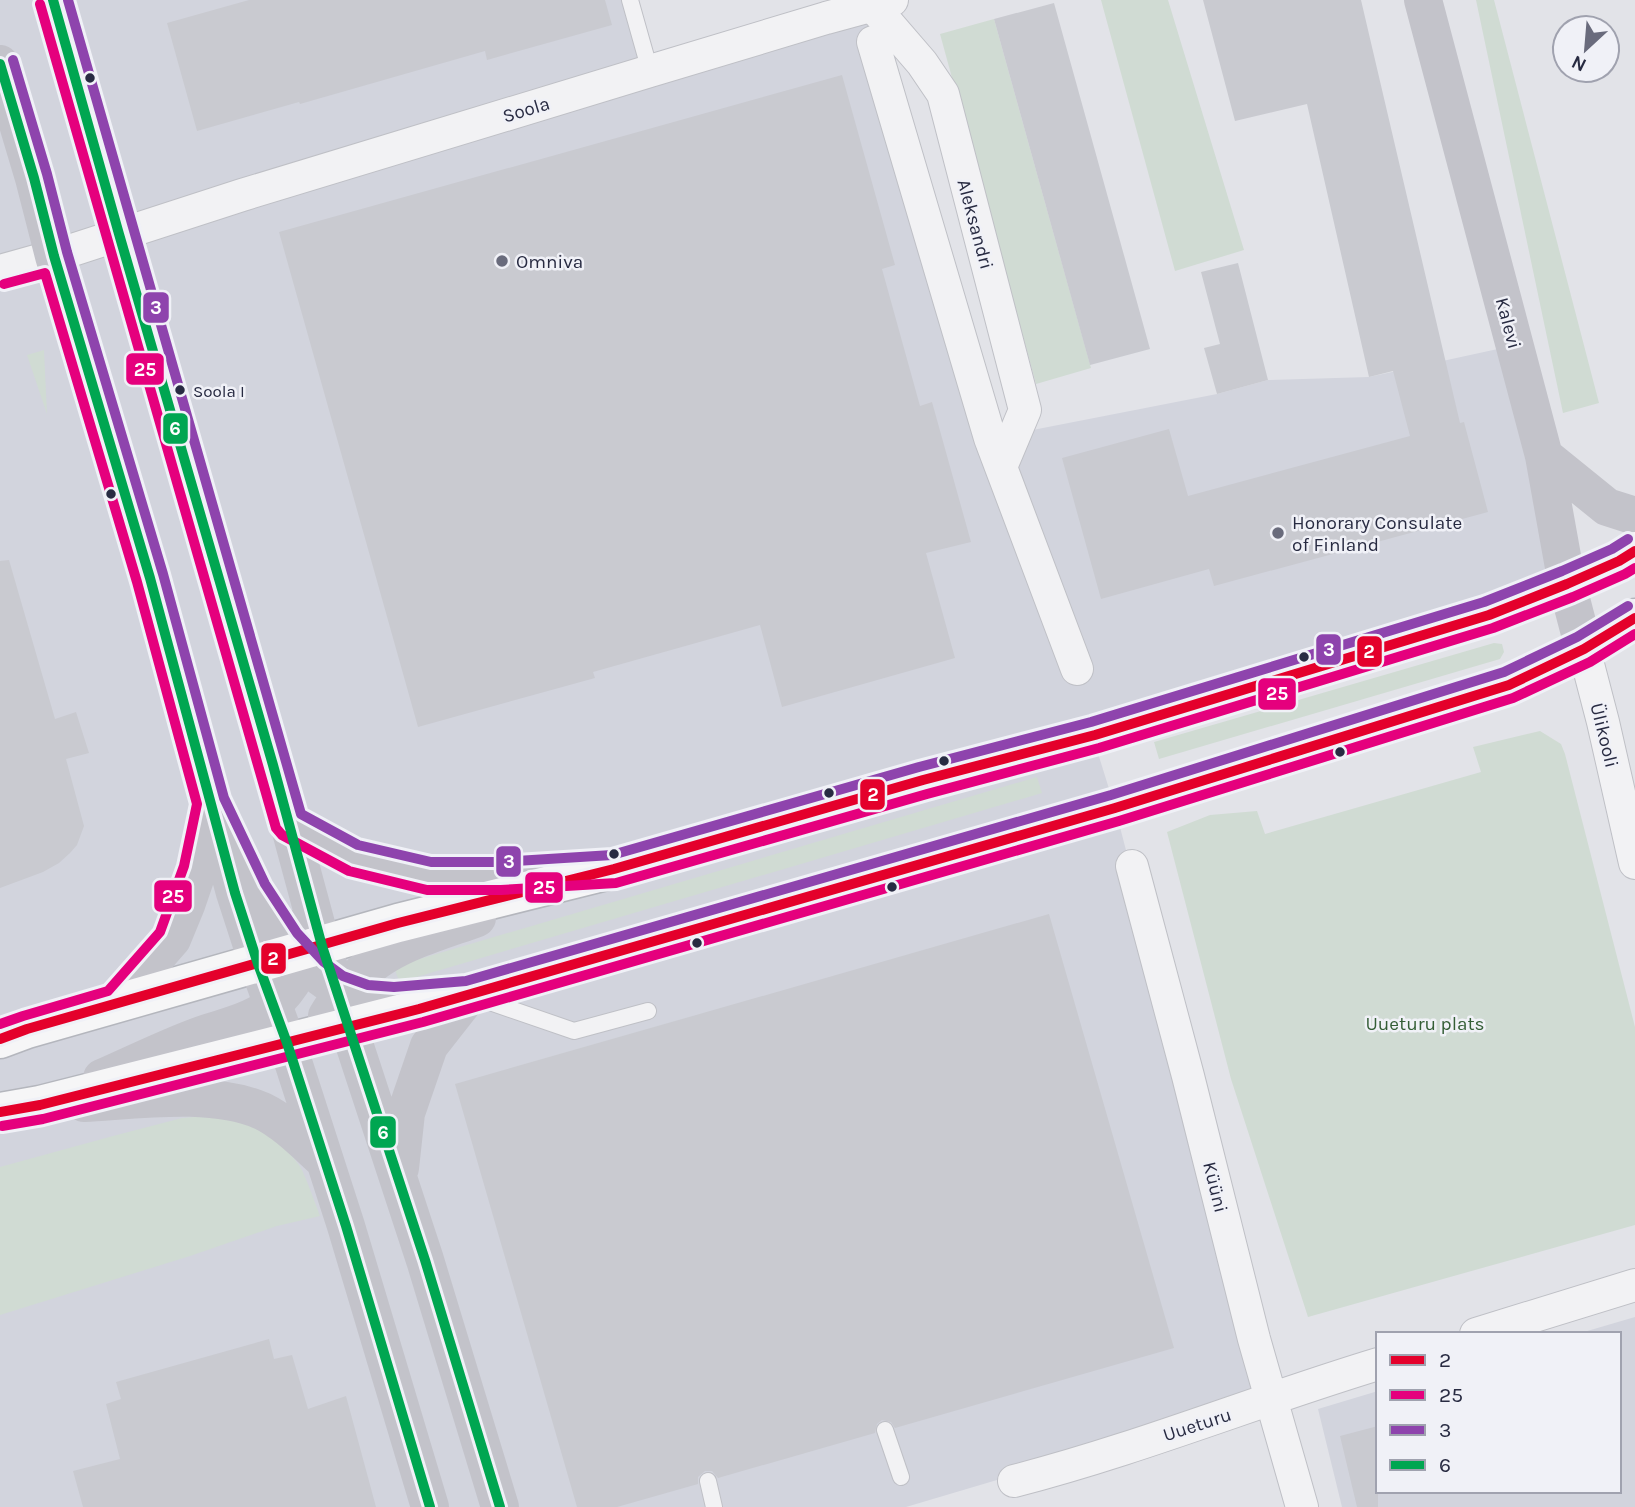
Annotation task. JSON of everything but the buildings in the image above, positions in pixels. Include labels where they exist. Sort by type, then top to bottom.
[{"type":"highway","points":[[0,1039],[117,1003],[269,988],[307,953],[398,923],[614,869],[923,780],[1095,735],[1489,615],[1567,584],[1635,551]]},
{"type":"highway","points":[[0,1112],[40,1105],[327,1018],[469,995],[1128,804],[1509,685],[1584,649],[1635,618]]},
{"type":"main road","points":[[53,0],[289,823],[307,953],[327,1018],[364,1109],[399,1181],[500,1507]]},
{"type":"main road","name":"Kalevi","points":[[1423,0],[1544,456],[1567,584],[1584,649]]},
{"type":"main road","points":[[0,64],[150,578],[235,893],[269,988],[327,1018]]},
{"type":"main road","points":[[1544,456],[1607,508],[1635,516]]},
{"type":"main road","points":[[211,803],[253,891],[286,942],[307,953]]},
{"type":"main road","points":[[117,1003],[172,939],[198,870],[211,803]]},
{"type":"main road","points":[[289,823],[353,858],[429,876],[500,876],[614,869]]},
{"type":"main road","points":[[430,1507],[325,1161],[327,1018],[368,966],[390,951],[614,869]]},
{"type":"main road","points":[[40,1105],[197,1036],[233,1026],[257,1015],[269,988]]},
{"type":"main road","points":[[399,1181],[406,1113],[429,1046],[469,995]]},
{"type":"main road","points":[[40,1105],[194,1097],[235,1102],[262,1111],[284,1125],[325,1161]]},
{"type":"street","name":"Soola","points":[[0,271],[878,2]]},
{"type":"street","name":"Aleksandri","points":[[878,2],[943,94],[1025,410],[1001,467]]},
{"type":"street","points":[[873,42],[990,438],[1077,669]]},
{"type":"street","name":"Ülikooli","points":[[1584,649],[1635,863]]},
{"type":"street","name":"Küüni","points":[[1132,866],[1271,1400],[1302,1507]]},
{"type":"street","points":[[1482,1332],[1635,1285]]},
{"type":"street","name":"Uueturu","points":[[1014,1481],[1059,1469],[1376,1365]]},
{"type":"lane","points":[[630,0],[650,71]]},
{"type":"lane","points":[[469,995],[574,1031],[648,1011]]},
{"type":"lane","points":[[886,1430],[901,1477]]},
{"type":"lane","points":[[708,1481],[713,1507]]},
{"type":"shaded area","points":[[0,0],[623,0],[642,63],[861,2],[991,438],[1217,394],[1268,380],[1369,377],[1507,347],[1567,584],[1092,734],[1115,808],[1269,1399],[906,1507],[0,1507]]},
{"type":"shaded area","points":[[1635,1317],[1635,1507],[1342,1507],[1318,1409],[1376,1392],[1376,1493],[1621,1493],[1621,1332],[1584,1332]]},
{"type":"green space","points":[[1101,0],[1168,0],[1244,250],[1175,271]]},
{"type":"green space","points":[[1476,0],[1494,0],[1599,403],[1563,413]]},
{"type":"green space","points":[[994,19],[1091,368],[1036,384],[940,34]]},
{"type":"green space","points":[[44,350],[47,414],[27,355]]},
{"type":"green space","points":[[1494,643],[1502,644],[1504,652],[1500,659],[1159,759],[1154,742]]},
{"type":"green space","name":"Uueturu plats","points":[[1540,731],[1561,744],[1565,754],[1635,1027],[1635,1225],[1308,1317],[1231,1079],[1167,832],[1210,815],[1257,811],[1265,834],[1481,772],[1473,747]]},
{"type":"green space","points":[[1037,777],[1042,793],[403,981],[398,978],[395,970],[399,965]]},
{"type":"green space","points":[[195,1117],[249,1125],[279,1143],[302,1170],[320,1216],[277,1226],[0,1315],[0,1167],[182,1118]]},
{"type":"transit line","name":"6","points":[[53,0],[273,765],[322,946],[425,1260],[500,1507]]},
{"type":"transit line","name":"3","points":[[68,0],[301,814],[358,845],[431,862],[500,862],[612,855],[919,767],[1091,722],[1484,602],[1562,571],[1628,539]]},
{"type":"transit line","name":"25","points":[[40,4],[276,828],[282,835],[349,871],[427,890],[501,890],[616,883],[1099,748],[1493,628],[1573,597],[1635,568]]},
{"type":"transit line","name":"3","points":[[13,60],[163,574],[224,798],[265,884],[297,933],[324,962],[343,976],[368,985],[394,987],[466,981],[1111,795],[1504,672],[1577,637],[1628,606]]},
{"type":"transit line","name":"6","points":[[0,64],[150,578],[235,893],[346,1226],[430,1507]]},
{"type":"transit line","name":"25","points":[[0,1024],[108,991],[160,932],[184,866],[197,804],[137,582],[45,273],[4,284]]},
{"type":"transit line","name":"2","points":[[0,1039],[398,923],[614,869],[923,780],[1095,735],[1489,615],[1567,584],[1635,551]]},
{"type":"transit line","name":"2","points":[[0,1112],[40,1105],[419,1009],[1115,808],[1509,685],[1584,649],[1635,618]]},
{"type":"transit line","name":"25","points":[[2,1126],[43,1119],[423,1022],[1119,821],[1513,698],[1590,662],[1635,634]]},
{"type":"place","name":"Omniva","points":[[502,261]]},
{"type":"place","name":"Soola I","points":[[180,390]]},
{"type":"place","name":"Honorary Consulate of Finland","points":[[1278,533]]}]
